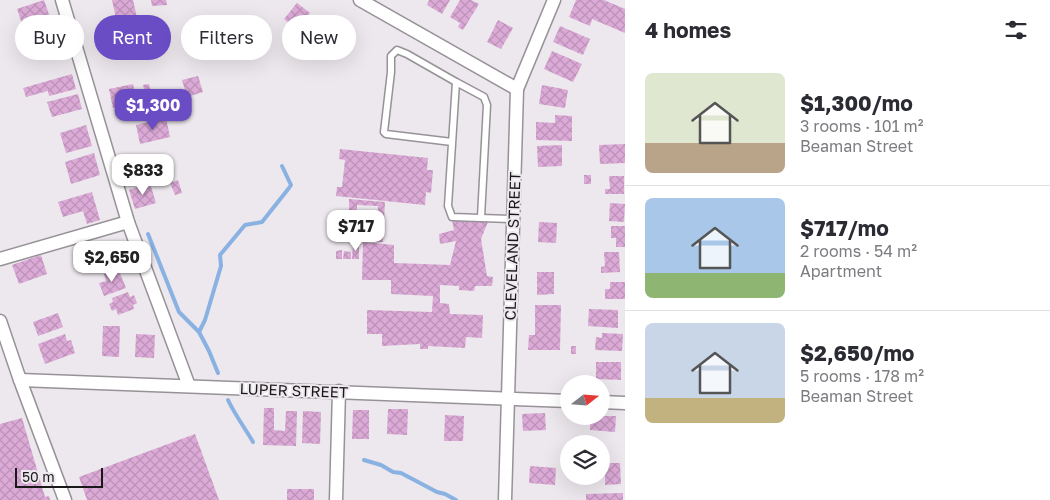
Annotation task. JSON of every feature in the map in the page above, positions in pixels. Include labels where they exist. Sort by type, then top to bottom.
[{"type":"street","points":[[62,0],[128,222],[189,386]]},
{"type":"street","points":[[360,0],[518,89]]},
{"type":"street","name":"CLEVELAND STREET","points":[[505,500],[518,89],[554,0]]},
{"type":"street","points":[[0,259],[128,222]]},
{"type":"street","points":[[0,321],[65,500]]},
{"type":"street","name":"LUPER STREET","points":[[20,380],[560,401]]},
{"type":"street","points":[[336,500],[339,391]]},
{"type":"street","points":[[610,402],[625,403]]},
{"type":"lane","points":[[452,142],[386,134],[384,132],[391,56],[397,50],[484,97],[487,105],[481,217]]},
{"type":"lane","points":[[456,82],[448,206],[452,217],[513,219]]},
{"type":"building","points":[[44,0],[49,15],[19,15],[17,9]]},
{"type":"building","points":[[112,0],[133,0],[136,15],[115,15]]},
{"type":"building","points":[[151,0],[166,0],[167,5],[152,6]]},
{"type":"building","points":[[429,0],[450,0],[442,14],[427,5]]},
{"type":"building","points":[[460,0],[471,0],[479,4],[463,30],[458,27],[460,23],[450,17]]},
{"type":"building","points":[[576,0],[604,0],[625,9],[625,33],[592,19],[590,26],[569,17]]},
{"type":"building","points":[[297,3],[310,13],[308,15],[287,15]]},
{"type":"building","points":[[498,20],[513,28],[501,49],[487,42]]},
{"type":"building","points":[[560,26],[590,39],[583,55],[553,42]]},
{"type":"building","points":[[552,51],[582,64],[573,82],[544,69]]},
{"type":"building","points":[[72,74],[76,89],[49,96],[48,91],[26,97],[23,88]]},
{"type":"building","points":[[198,76],[203,92],[187,97],[182,80]]},
{"type":"building","points":[[133,84],[137,102],[113,108],[109,89]]},
{"type":"building","points":[[149,84],[151,92],[145,93],[143,85]]},
{"type":"building","points":[[542,85],[568,90],[565,108],[539,104]]},
{"type":"building","points":[[78,94],[82,109],[52,117],[47,102]]},
{"type":"building","points":[[555,115],[572,116],[572,141],[536,140],[536,122],[555,123]]},
{"type":"building","points":[[166,118],[170,137],[140,144],[136,125]]},
{"type":"building","points":[[86,125],[92,146],[66,153],[60,133]]},
{"type":"building","points":[[625,144],[625,163],[600,164],[599,145]]},
{"type":"building","points":[[562,145],[562,166],[538,167],[537,146]]},
{"type":"building","points":[[340,149],[428,158],[427,170],[433,170],[431,193],[426,192],[425,205],[336,196],[337,187],[342,187],[345,160],[339,159]]},
{"type":"building","points":[[94,153],[100,175],[71,184],[65,162]]},
{"type":"building","points":[[584,175],[591,175],[591,184],[584,184]]},
{"type":"building","points":[[609,176],[624,176],[624,194],[605,194],[605,189],[610,189]]},
{"type":"building","points":[[178,180],[182,193],[175,195],[170,183]]},
{"type":"building","points":[[150,183],[156,203],[135,209],[129,190]]},
{"type":"building","points":[[92,192],[100,220],[87,224],[83,211],[63,217],[58,202]]},
{"type":"building","points":[[349,199],[385,202],[383,242],[376,242],[378,206],[357,205],[357,215],[349,214]]},
{"type":"building","points":[[610,203],[625,204],[624,222],[609,221]]},
{"type":"building","points":[[452,220],[488,222],[481,239],[487,276],[493,277],[492,286],[475,286],[474,291],[459,290],[459,286],[440,285],[440,303],[449,304],[450,314],[483,315],[482,338],[466,337],[465,348],[428,346],[428,349],[420,349],[420,344],[382,346],[382,334],[367,334],[367,310],[432,312],[433,296],[391,294],[391,280],[362,280],[363,242],[394,245],[394,263],[450,265],[456,241],[440,244],[439,234],[454,230]]},
{"type":"building","points":[[539,222],[557,223],[556,243],[538,242]]},
{"type":"building","points":[[611,226],[625,226],[625,247],[616,247],[616,238],[611,238]]},
{"type":"building","points":[[353,245],[359,245],[359,259],[352,259]]},
{"type":"building","points":[[342,250],[342,259],[336,259],[336,251]]},
{"type":"building","points":[[344,251],[351,252],[351,259],[343,259]]},
{"type":"building","points":[[604,252],[619,252],[620,272],[601,273],[601,267],[605,266]]},
{"type":"building","points":[[41,255],[47,274],[19,284],[12,265]]},
{"type":"building","points":[[118,268],[126,288],[104,296],[99,283],[106,281],[104,274]]},
{"type":"building","points":[[537,272],[554,272],[554,294],[537,295]]},
{"type":"building","points":[[610,282],[625,282],[625,299],[605,299],[605,289],[610,289]]},
{"type":"building","points":[[128,292],[130,297],[134,295],[137,303],[133,305],[134,309],[118,315],[116,309],[112,311],[109,304],[113,302],[112,298]]},
{"type":"building","points":[[535,305],[561,305],[560,350],[528,350],[529,335],[535,335]]},
{"type":"building","points":[[589,309],[618,310],[618,328],[588,326]]},
{"type":"building","points":[[58,313],[63,327],[38,336],[33,322]]},
{"type":"building","points":[[103,326],[120,326],[119,357],[102,356]]},
{"type":"building","points":[[602,333],[623,334],[622,351],[595,350],[596,337],[602,338]]},
{"type":"building","points":[[65,334],[67,341],[71,340],[75,353],[45,364],[38,344]]},
{"type":"building","points":[[136,334],[155,335],[154,358],[135,357]]},
{"type":"building","points":[[571,346],[576,346],[576,354],[571,354]]},
{"type":"building","points":[[596,362],[621,362],[621,380],[610,380],[610,375],[596,375]]},
{"type":"building","points":[[264,408],[274,408],[274,430],[285,431],[286,411],[297,411],[296,446],[263,445]]},
{"type":"building","points":[[388,409],[408,409],[407,435],[387,434]]},
{"type":"building","points":[[353,410],[369,410],[369,439],[352,439]]},
{"type":"building","points":[[303,411],[321,412],[320,444],[302,443]]},
{"type":"building","points":[[545,413],[546,430],[523,431],[522,414]]},
{"type":"building","points":[[445,415],[464,416],[463,441],[444,441]]},
{"type":"building","points":[[610,416],[616,416],[615,432],[590,430],[590,425],[610,425]]},
{"type":"building","points":[[22,418],[45,497],[49,496],[50,500],[0,500],[0,424]]},
{"type":"building","points":[[195,434],[219,500],[87,500],[79,477]]},
{"type":"building","points":[[610,463],[620,463],[621,484],[610,485]]},
{"type":"building","points":[[530,466],[556,468],[555,485],[529,483]]},
{"type":"building","points":[[287,489],[314,489],[314,500],[287,500]]},
{"type":"building","points":[[623,493],[623,500],[586,500],[586,494]]},
{"type":"waterway","points":[[199,332],[205,320],[221,266],[220,255],[245,225],[262,222],[291,185],[282,166]]},
{"type":"waterway","points":[[148,234],[179,312],[199,332],[218,373]]},
{"type":"waterway","points":[[228,400],[253,442]]},
{"type":"waterway","points":[[364,460],[381,465],[393,472],[401,473],[456,500]]}]
